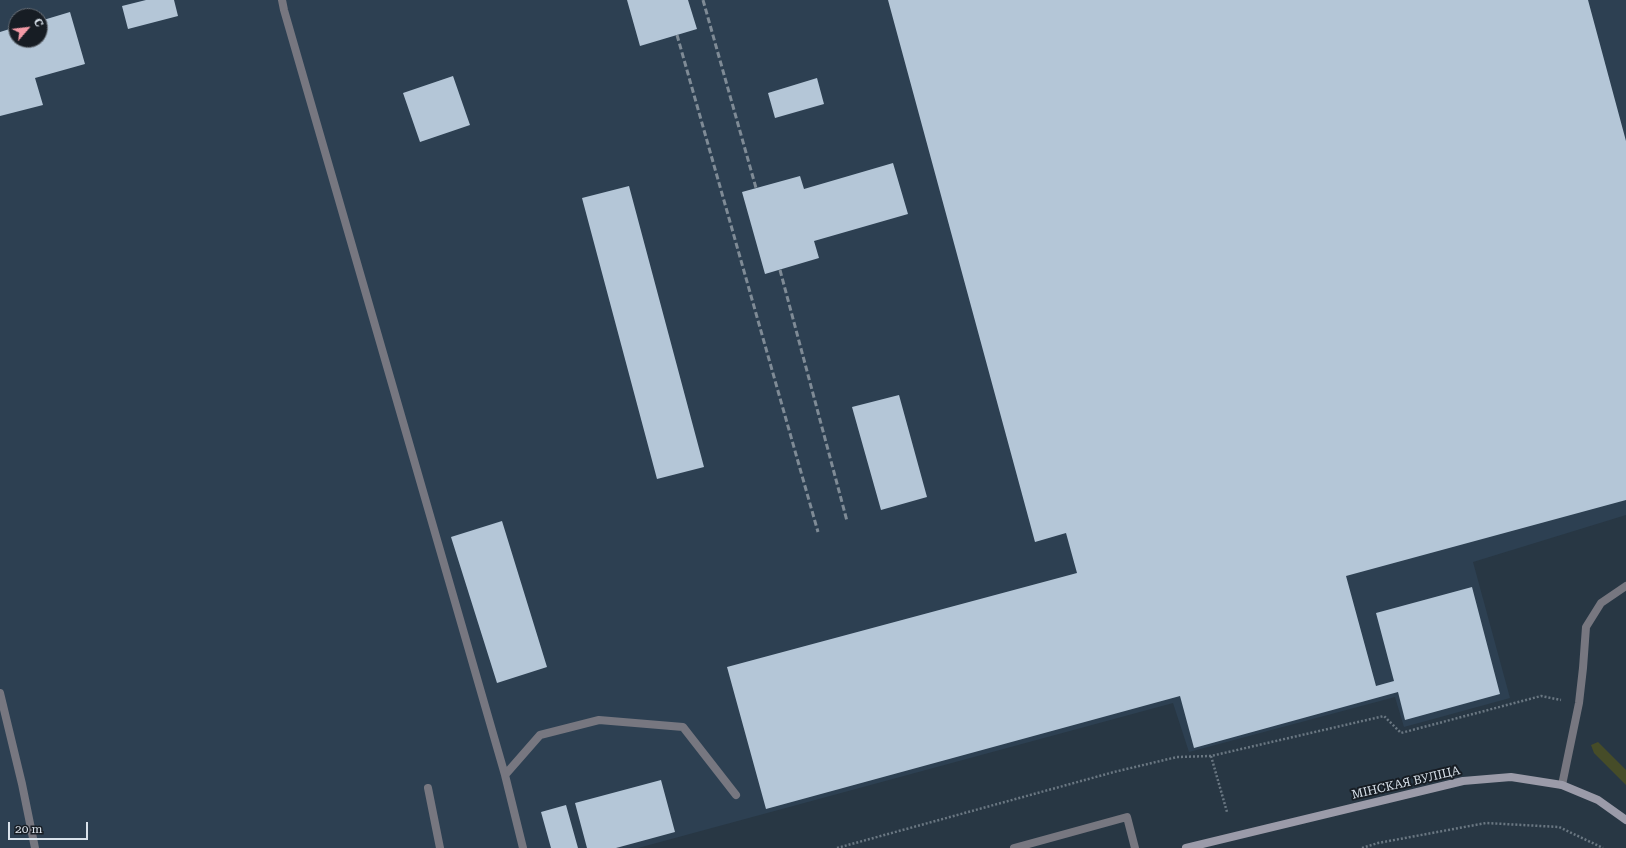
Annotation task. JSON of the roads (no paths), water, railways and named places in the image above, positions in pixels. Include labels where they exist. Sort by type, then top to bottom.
[{"type":"main road","name":"МІНСКАЯ ВУЛІЦА","points":[[1186,848],[1463,781],[1511,777],[1562,785],[1598,800],[1626,820]]},
{"type":"lane","points":[[282,0],[505,776],[523,848]]},
{"type":"lane","points":[[1562,785],[1579,702],[1584,668],[1586,628],[1601,603],[1626,586]]},
{"type":"lane","points":[[0,693],[35,848]]},
{"type":"lane","points":[[505,776],[540,735],[599,720],[683,727],[736,795]]},
{"type":"lane","points":[[428,788],[440,848]]},
{"type":"lane","points":[[1014,848],[1127,817],[1135,848]]},
{"type":"railway","points":[[703,0],[756,188]]},
{"type":"railway","points":[[677,35],[818,532]]},
{"type":"railway","points":[[780,270],[847,521]]}]
